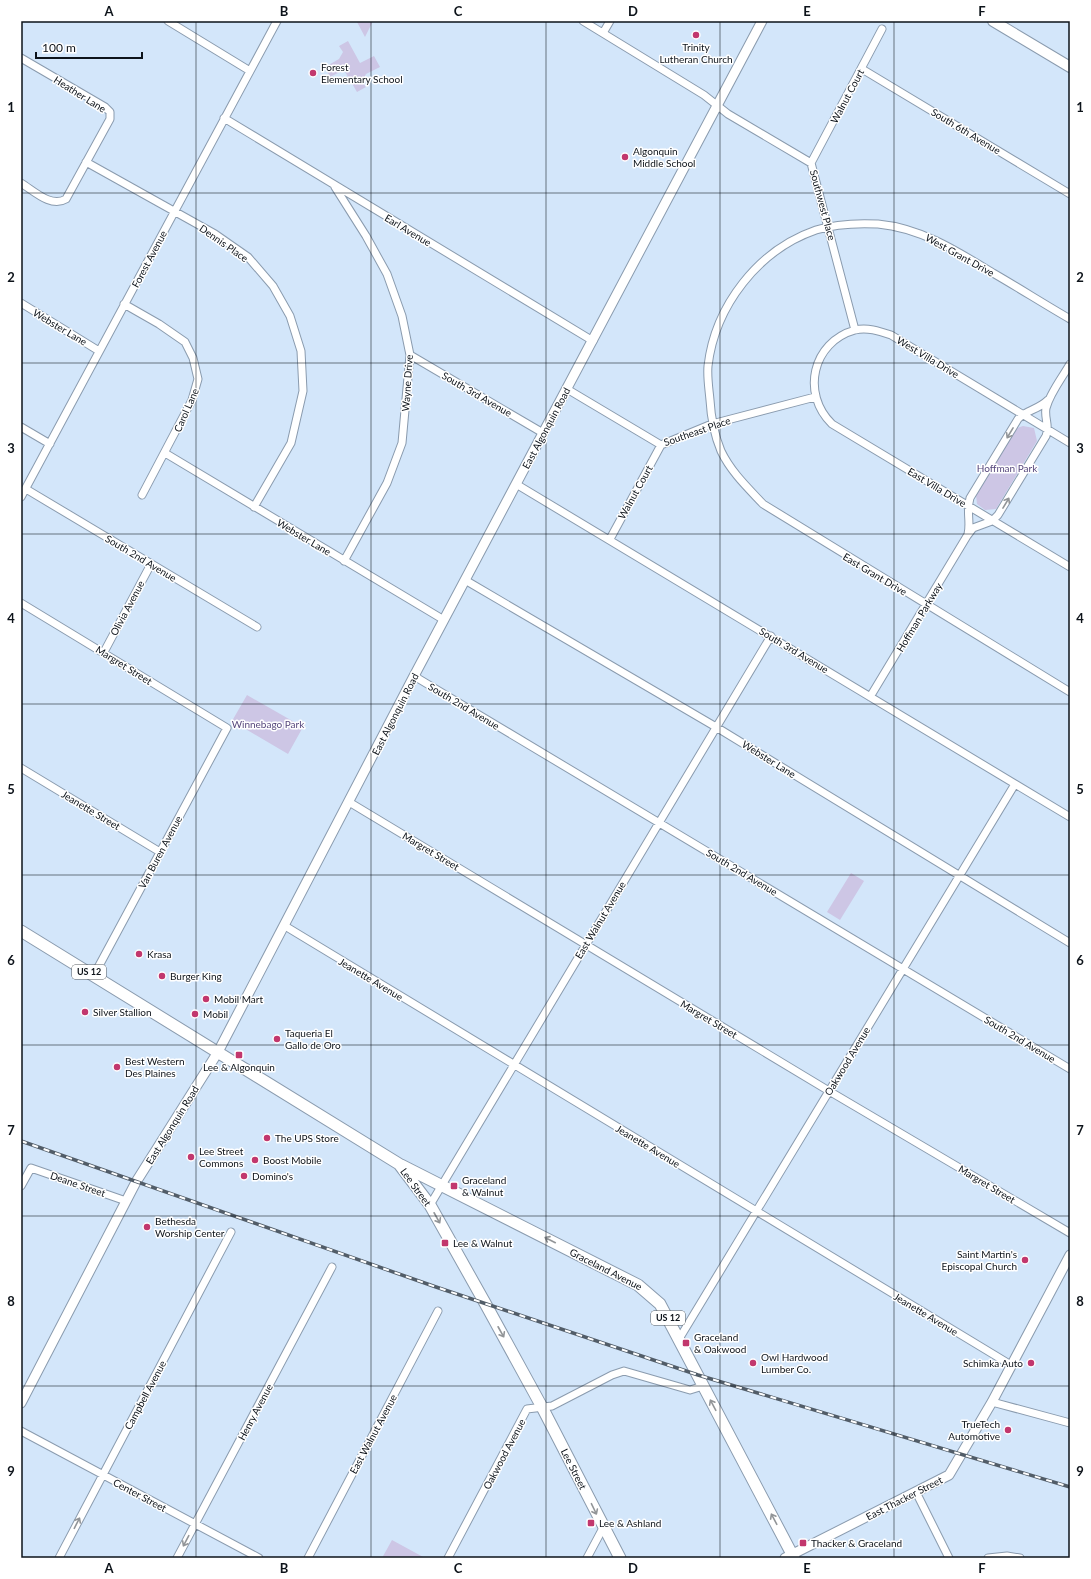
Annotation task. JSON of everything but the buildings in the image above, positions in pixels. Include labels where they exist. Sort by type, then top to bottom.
[{"type":"main road","points":[[993,21],[1070,67]]},
{"type":"main road","name":"Lee Street","points":[[21,931],[399,1164],[430,1205],[542,1406],[603,1528],[620,1558]]},
{"type":"main road","name":"Graceland Avenue","points":[[399,1164],[638,1285],[660,1304],[790,1557]]},
{"type":"street","points":[[168,21],[250,71]]},
{"type":"street","name":"Forest Avenue","points":[[21,497],[277,21]]},
{"type":"street","name":"Southwest Place","points":[[582,21],[704,95],[728,114],[811,163],[855,330]]},
{"type":"street","points":[[603,33],[610,21]]},
{"type":"street","name":"East Algonquin Road","points":[[21,1403],[126,1201],[218,1052],[414,676],[762,21]]},
{"type":"street","name":"Walnut Court","points":[[811,163],[882,29]]},
{"type":"street","name":"Heather Lane","points":[[21,58],[105,107],[110,112],[110,118],[66,199],[60,203],[53,202],[21,183]]},
{"type":"street","name":"South 6th Avenue","points":[[862,69],[1070,194]]},
{"type":"street","name":"Earl Avenue","points":[[224,118],[593,341]]},
{"type":"street","name":"Dennis Place","points":[[86,162],[215,234],[248,257],[273,286],[290,316],[301,351],[303,391],[291,443],[254,507]]},
{"type":"street","name":"Wayne Drive","points":[[334,185],[366,236],[387,274],[402,316],[410,354],[402,443],[387,483],[344,560]]},
{"type":"street","name":"West Grant Drive","points":[[712,424],[708,368],[711,348],[727,307],[741,286],[756,269],[777,252],[817,230],[858,224],[877,224],[910,230],[958,252],[1070,319]]},
{"type":"street","name":"Webster Lane","points":[[21,304],[99,351]]},
{"type":"street","name":"Carol Lane","points":[[124,304],[159,324],[185,342],[196,367],[198,379],[196,391],[142,495]]},
{"type":"street","name":"West Villa Drive","points":[[855,330],[870,329],[891,335],[1070,443]]},
{"type":"street","points":[[815,398],[814,379],[817,366],[823,354],[832,343],[855,330]]},
{"type":"street","name":"South 3rd Avenue","points":[[410,354],[543,433]]},
{"type":"street","points":[[968,506],[970,498],[1022,415],[1037,410],[1048,400],[1070,364]]},
{"type":"street","name":"Southeast Place","points":[[567,389],[661,445],[712,424],[815,398]]},
{"type":"street","name":"East Villa Drive","points":[[815,398],[824,416],[842,431],[1070,567]]},
{"type":"street","points":[[992,521],[998,515],[1048,430],[1045,415],[1048,400]]},
{"type":"street","name":"East Grant Drive","points":[[712,424],[722,452],[738,477],[763,504],[1070,692]]},
{"type":"street","points":[[21,427],[50,444]]},
{"type":"street","name":"Walnut Court","points":[[610,539],[661,445]]},
{"type":"street","name":"Webster Lane","points":[[165,453],[444,620]]},
{"type":"street","name":"South 3rd Avenue","points":[[516,484],[610,539],[1070,817]]},
{"type":"street","name":"South 2nd Avenue","points":[[26,489],[257,627]]},
{"type":"street","name":"Hoffman Parkway","points":[[967,536],[970,526],[968,506]]},
{"type":"street","name":"Hoffman Parkway","points":[[870,697],[967,536],[973,528],[992,521]]},
{"type":"street","name":"Olivia Avenue","points":[[104,652],[150,564]]},
{"type":"street","name":"Webster Lane","points":[[465,580],[716,727],[1070,944]]},
{"type":"street","name":"Margret Street","points":[[21,602],[226,728]]},
{"type":"street","name":"East Walnut Avenue","points":[[430,1205],[585,944],[771,636]]},
{"type":"street","name":"South 2nd Avenue","points":[[414,676],[1070,1069]]},
{"type":"street","name":"Van Buren Avenue","points":[[94,975],[226,728]]},
{"type":"street","name":"Jeanette Street","points":[[21,768],[160,852]]},
{"type":"street","name":"Oakwood Avenue","points":[[679,1339],[1015,784]]},
{"type":"street","name":"Margret Street","points":[[349,802],[829,1091],[1070,1233]]},
{"type":"street","name":"Jeanette Avenue","points":[[285,926],[1012,1365]]},
{"type":"street","name":"Deane Street","points":[[21,1186],[31,1168],[126,1201]]},
{"type":"street","name":"Campbell Avenue","points":[[59,1558],[231,1232]]},
{"type":"street","name":"East Thacker Street","points":[[790,1557],[949,1475],[992,1402],[1070,1256]]},
{"type":"street","name":"Henry Avenue","points":[[178,1558],[332,1266]]},
{"type":"street","name":"East Walnut Avenue","points":[[308,1558],[438,1311]]},
{"type":"street","name":"Oakwood Avenue","points":[[448,1558],[527,1409],[552,1406],[612,1375],[624,1371],[690,1390],[703,1386]]},
{"type":"street","points":[[992,1402],[1070,1423]]},
{"type":"street","name":"Center Street","points":[[21,1431],[259,1558]]},
{"type":"street","points":[[916,1492],[949,1558]]},
{"type":"street","points":[[587,1558],[603,1528]]},
{"type":"street","points":[[988,1558],[1008,1556],[1020,1558]]},
{"type":"green space","points":[[355,21],[373,21],[365,37],[357,22]]},
{"type":"green space","points":[[348,41],[360,63],[374,56],[380,67],[366,74],[362,82],[366,87],[357,92],[344,70],[330,77],[325,67],[339,59],[343,52],[339,46]]},
{"type":"green space","name":"Hoffman Park","points":[[1023,426],[1034,428],[1037,441],[996,509],[985,510],[977,504],[976,495],[1017,428]]},
{"type":"green space","name":"Winnebago Park","points":[[247,695],[303,727],[288,754],[232,721]]},
{"type":"green space","points":[[851,873],[864,881],[840,920],[827,912]]},
{"type":"green space","points":[[392,1540],[425,1558],[382,1558]]},
{"type":"railway","points":[[21,1141],[436,1287],[698,1375],[1070,1487]]},
{"type":"place","name":"Trinity Lutheran Church","points":[[696,35]]},
{"type":"place","name":"Forest Elementary School","points":[[313,73]]},
{"type":"place","name":"Algonquin Middle School","points":[[625,157]]},
{"type":"place","name":"Krasa","points":[[139,954]]},
{"type":"place","name":"Burger King","points":[[162,976]]},
{"type":"place","name":"Mobil Mart","points":[[206,999]]},
{"type":"place","name":"Silver Stallion","points":[[85,1012]]},
{"type":"place","name":"Mobil","points":[[195,1014]]},
{"type":"place","name":"Taqueria El Gallo de Oro","points":[[277,1039]]},
{"type":"place","name":"Lee & Algonquin","points":[[239,1055]]},
{"type":"place","name":"Best Western Des Plaines","points":[[117,1067]]},
{"type":"place","name":"The UPS Store","points":[[267,1138]]},
{"type":"place","name":"Lee Street Commons","points":[[191,1157]]},
{"type":"place","name":"Boost Mobile","points":[[255,1160]]},
{"type":"place","name":"Domino's","points":[[244,1176]]},
{"type":"place","name":"Graceland & Walnut","points":[[454,1186]]},
{"type":"place","name":"Bethesda Worship Center","points":[[147,1227]]},
{"type":"place","name":"Lee & Walnut","points":[[445,1243]]},
{"type":"place","name":"Saint Martin's Episcopal Church","points":[[1025,1260]]},
{"type":"place","name":"Graceland & Oakwood","points":[[686,1343]]},
{"type":"place","name":"Owl Hardwood Lumber Co.","points":[[753,1363]]},
{"type":"place","name":"Schimka Auto","points":[[1031,1363]]},
{"type":"place","name":"TrueTech Automotive","points":[[1008,1430]]},
{"type":"place","name":"Lee & Ashland","points":[[591,1523]]},
{"type":"place","name":"Thacker & Graceland","points":[[803,1543]]}]
